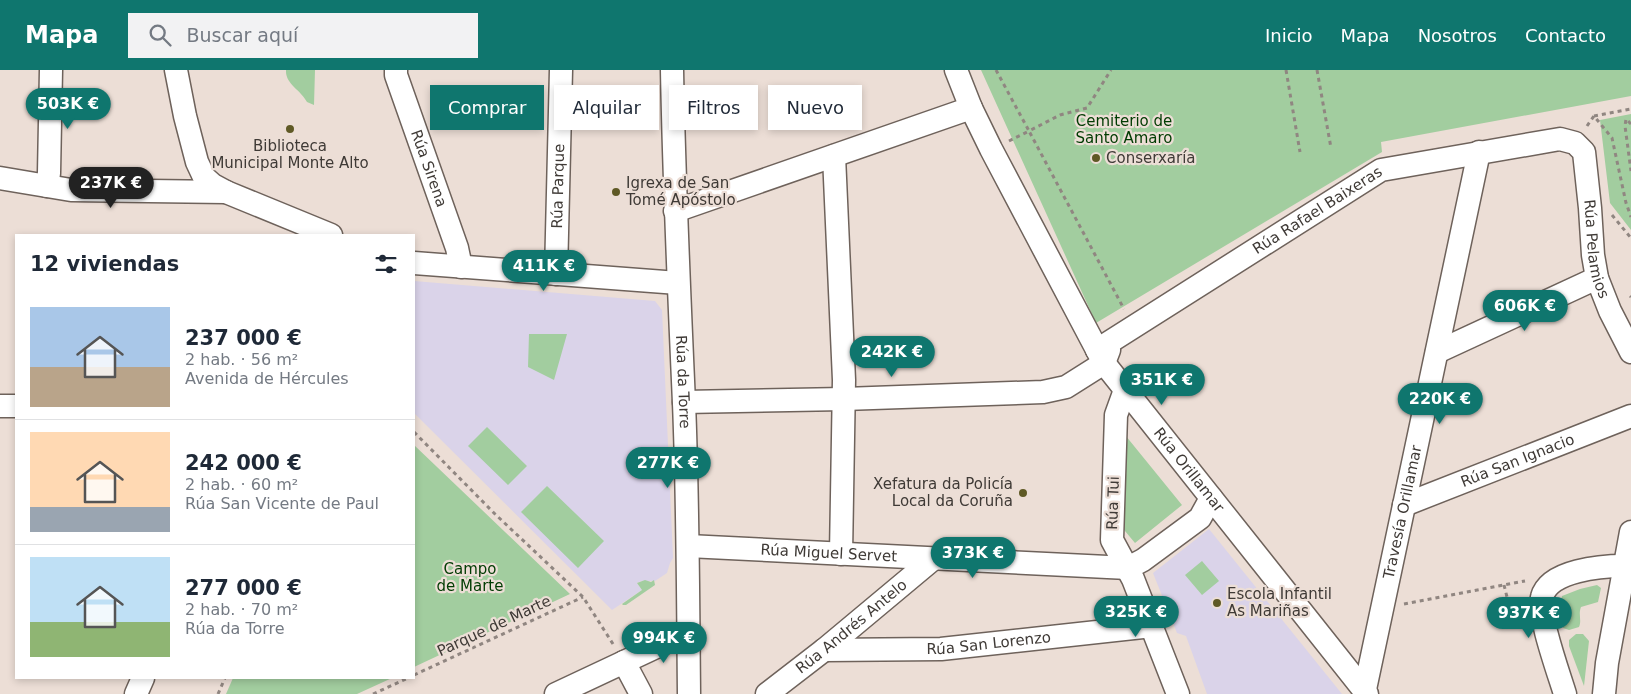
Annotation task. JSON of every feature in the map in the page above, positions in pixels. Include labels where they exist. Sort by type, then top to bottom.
[{"type":"street","points":[[47,186],[49,173],[50,70]]},
{"type":"street","points":[[176,70],[184,116],[197,162],[204,177],[213,185],[226,192],[329,234]]},
{"type":"street","name":"Rúa Sirena","points":[[396,70],[457,248],[461,267]]},
{"type":"street","name":"Rúa Parque","points":[[556,274],[561,70]]},
{"type":"street","name":"Rúa da Torre","points":[[672,70],[675,211],[684,402],[688,546],[689,694]]},
{"type":"street","name":"Rúa Orillamar","points":[[956,70],[971,108],[991,149],[1126,390],[1365,693]]},
{"type":"street","points":[[675,211],[971,108]]},
{"type":"street","name":"Rúa Rafael Baixeras","points":[[684,402],[1043,392],[1066,387],[1105,351],[1136,326],[1381,170],[1560,139],[1574,142]]},
{"type":"street","name":"Rúa Pelamios","points":[[1574,142],[1584,152],[1593,255],[1597,278],[1610,311],[1631,352]]},
{"type":"street","name":"Travesía Orillamar","points":[[1365,693],[1381,609],[1479,152]]},
{"type":"street","points":[[834,156],[844,399],[841,554]]},
{"type":"street","points":[[0,178],[70,190],[226,192]]},
{"type":"street","points":[[415,263],[678,283]]},
{"type":"street","points":[[1437,352],[1597,278]]},
{"type":"street","name":"Rúa Tui","points":[[1126,390],[1116,415],[1112,540],[1128,568],[1178,694]]},
{"type":"street","points":[[0,406],[15,406]]},
{"type":"street","name":"Rúa San Ignacio","points":[[1404,505],[1631,416]]},
{"type":"street","points":[[1128,568],[1144,560],[1200,518],[1211,498]]},
{"type":"street","points":[[1604,694],[1607,663],[1631,532]]},
{"type":"street","name":"Rúa Miguel Servet","points":[[688,546],[1128,568]]},
{"type":"street","name":"Rúa Andrés Antelo","points":[[767,694],[824,650],[933,559]]},
{"type":"street","points":[[1565,694],[1541,612],[1542,596],[1553,581],[1564,575],[1604,566],[1624,566]]},
{"type":"street","name":"Rúa San Lorenzo","points":[[824,650],[941,649],[1152,626]]},
{"type":"street","points":[[556,694],[688,632]]},
{"type":"street","points":[[624,662],[641,694]]},
{"type":"street","points":[[136,694],[144,679]]},
{"type":"path","points":[[998,70],[1002,82],[1128,318],[1136,326]]},
{"type":"path","points":[[1016,137],[1060,115],[1087,108],[1111,70]]},
{"type":"path","points":[[1286,70],[1300,152]]},
{"type":"path","points":[[1318,70],[1331,148]]},
{"type":"path","points":[[1574,142],[1594,116],[1631,109]]},
{"type":"path","points":[[1594,116],[1612,138],[1626,203],[1631,217]]},
{"type":"path","points":[[1631,124],[1626,119],[1625,126],[1631,171]]},
{"type":"path","points":[[1611,213],[1631,238]]},
{"type":"path","points":[[415,433],[495,514],[583,598],[624,662]]},
{"type":"path","points":[[1402,605],[1531,580]]},
{"type":"path","name":"Parque de Marte","points":[[415,675],[583,598]]},
{"type":"path","points":[[218,694],[225,679]]},
{"type":"path","points":[[372,694],[406,679]]},
{"type":"shaded area","points":[[415,281],[655,301],[662,310],[673,558],[667,573],[655,581],[637,583],[642,590],[612,610],[415,414]]},
{"type":"shaded area","name":"Escola Infantil As Mariñas","points":[[1209,529],[1342,694],[1207,694],[1186,636],[1177,633],[1153,573]]},
{"type":"green space","points":[[286,70],[315,70],[314,105],[307,102],[291,83],[286,75]]},
{"type":"green space","name":"Cemiterio de Santo Amaro","points":[[981,70],[1631,70],[1631,96],[1381,142],[1382,152],[1096,323]]},
{"type":"green space","points":[[1631,114],[1631,230],[1610,203],[1600,120]]},
{"type":"green space","points":[[529,334],[567,334],[554,380],[528,367]]},
{"type":"green space","points":[[487,427],[527,466],[508,485],[468,446]]},
{"type":"green space","points":[[1121,430],[1182,505],[1135,543],[1120,525]]},
{"type":"green space","name":"Campo de Marte","points":[[415,446],[570,594],[415,667]]},
{"type":"green space","points":[[547,486],[604,541],[578,568],[521,512]]},
{"type":"green space","points":[[1202,561],[1219,581],[1202,595],[1185,575]]},
{"type":"green space","points":[[645,580],[651,582],[654,580],[655,585],[626,605],[623,605],[642,590],[637,583]]},
{"type":"green space","points":[[1597,585],[1601,588],[1598,602],[1581,607],[1579,627],[1569,630],[1563,628],[1560,612],[1562,596]]},
{"type":"green space","points":[[1576,634],[1583,634],[1589,641],[1584,686],[1569,646],[1569,640]]},
{"type":"green space","points":[[233,679],[390,679],[357,694],[226,694]]},
{"type":"place","name":"Biblioteca Municipal Monte Alto","points":[[290,129]]},
{"type":"place","name":"Conserxaría","points":[[1096,158]]},
{"type":"place","name":"Igrexa de San Tomé Apóstolo","points":[[616,192]]},
{"type":"place","name":"Xefatura da Policía Local da Coruña","points":[[1023,493]]},
{"type":"place","name":"Escola Infantil As Mariñas","points":[[1217,603]]}]
